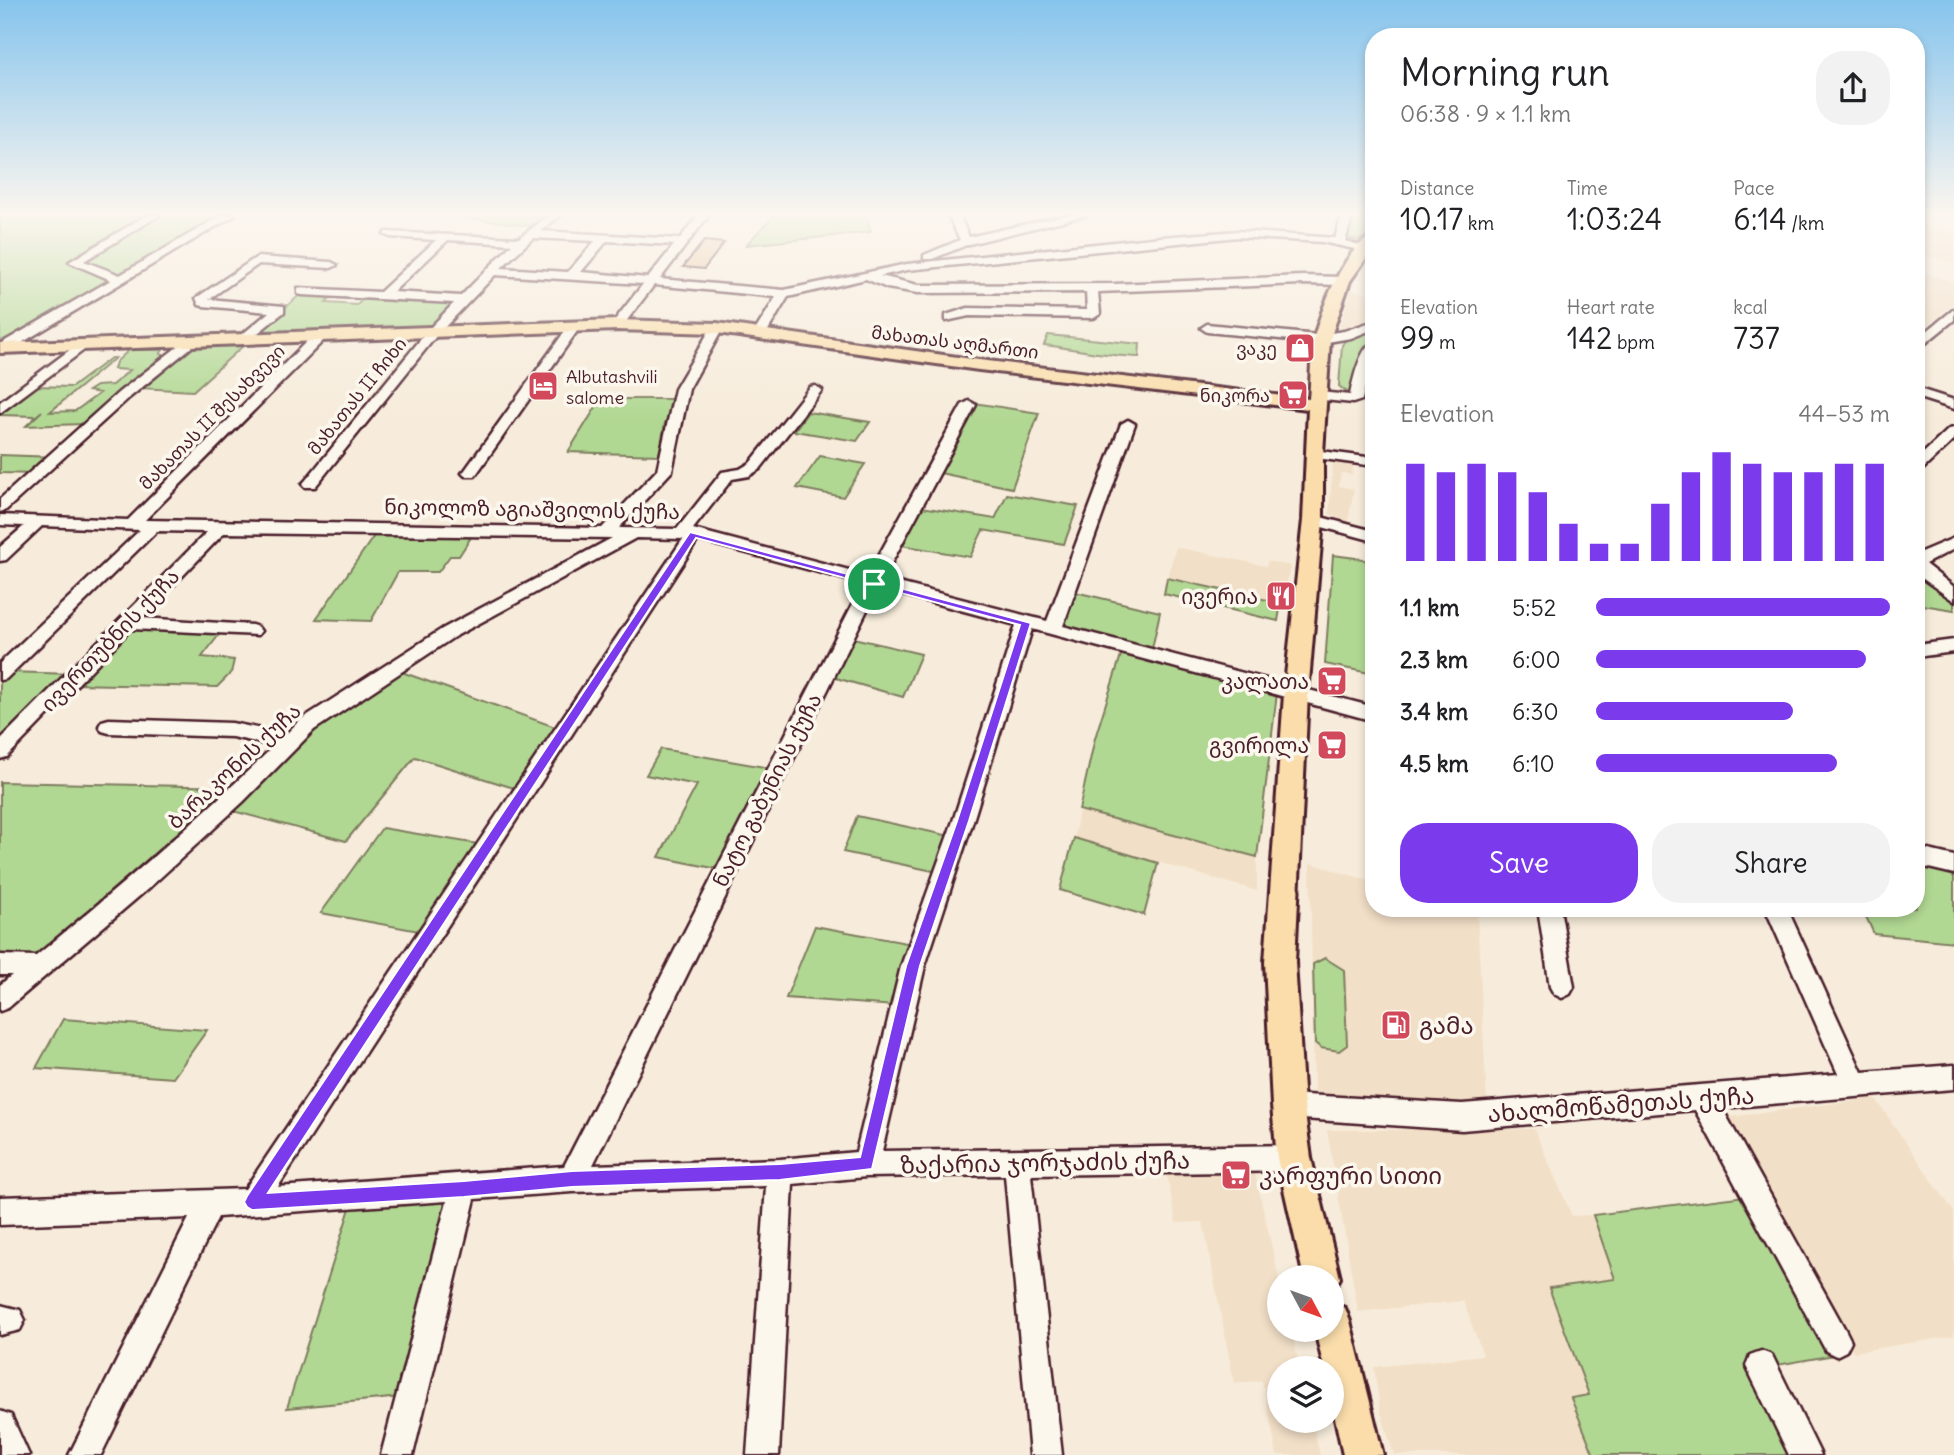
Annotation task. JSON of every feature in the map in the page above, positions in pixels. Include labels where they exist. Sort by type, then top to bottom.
[{"type":"main road","points":[[1319,1265],[1294,1158],[1287,1107],[1280,962],[1296,694],[1313,520],[1314,454],[1322,338],[1341,283]]},
{"type":"main road","name":"მახათას აღმართი","points":[[1,348],[617,325],[716,328],[979,366],[1318,401]]},
{"type":"main road","points":[[1337,1342],[1363,1455]]},
{"type":"street","points":[[1,348],[114,283]]},
{"type":"street","points":[[225,283],[201,300],[382,296],[463,300]]},
{"type":"street","points":[[244,340],[310,283]]},
{"type":"street","points":[[382,296],[396,283]]},
{"type":"street","name":"მახათას II ჩიხი","points":[[310,484],[433,332],[480,283]]},
{"type":"street","points":[[617,325],[649,283]]},
{"type":"street","points":[[658,283],[784,295],[837,283]]},
{"type":"street","points":[[886,283],[918,289],[1263,283]]},
{"type":"street","points":[[950,318],[968,312],[1094,314],[1091,287]]},
{"type":"street","points":[[759,334],[784,295]]},
{"type":"street","points":[[1925,339],[1954,314]]},
{"type":"street","points":[[470,472],[574,327]]},
{"type":"street","points":[[606,533],[664,471],[682,389],[716,328]]},
{"type":"street","points":[[1207,328],[1322,338],[1346,335],[1365,328]]},
{"type":"street","name":"მახათას II შესახვევი","points":[[133,524],[318,338]]},
{"type":"street","points":[[0,507],[124,395],[189,342]]},
{"type":"street","points":[[0,410],[83,344]]},
{"type":"street","points":[[1318,401],[1353,399],[1365,385]]},
{"type":"street","points":[[1925,385],[1954,395]]},
{"type":"street","points":[[252,1202],[727,475],[744,473],[755,466],[815,390]]},
{"type":"street","points":[[1925,395],[1954,405]]},
{"type":"street","name":"ნატო გაბუნიას ქუჩა","points":[[572,1179],[863,600],[874,584],[948,439],[969,405]]},
{"type":"street","points":[[1053,629],[1128,424]]},
{"type":"street","points":[[1925,459],[1954,432]]},
{"type":"street","points":[[1314,454],[1365,461]]},
{"type":"street","name":"ნიკოლოზ აგიაშვილის ქუჩა","points":[[0,520],[220,528],[688,534],[1365,712]]},
{"type":"street","points":[[1313,520],[1365,534]]},
{"type":"street","points":[[0,555],[39,521]]},
{"type":"street","points":[[0,674],[155,524]]},
{"type":"street","name":"ივერთუბნის ქუჩა","points":[[0,752],[220,528]]},
{"type":"street","name":"ბარაკონის ქუჩა","points":[[0,1000],[236,796],[307,725],[422,649],[631,534]]},
{"type":"street","points":[[1925,556],[1954,543]]},
{"type":"street","points":[[1925,566],[1954,595]]},
{"type":"street","points":[[128,623],[252,631]]},
{"type":"street","points":[[866,1164],[913,966],[963,821],[1026,623]]},
{"type":"street","points":[[1925,649],[1954,646]]},
{"type":"street","points":[[109,726],[232,730],[288,742]]},
{"type":"street","points":[[1925,858],[1954,865]]},
{"type":"street","points":[[1550,917],[1562,987]]},
{"type":"street","points":[[1780,917],[1855,1085]]},
{"type":"street","points":[[0,965],[42,966]]},
{"type":"street","name":"ახალმოწამეთას ქუჩა","points":[[1287,1107],[1462,1117],[1954,1077]]},
{"type":"street","points":[[1703,1099],[1836,1341]]},
{"type":"street","name":"ზაქარია ჯორჯაძის ქუჩა","points":[[0,1211],[252,1202],[464,1189],[572,1179],[780,1172],[866,1164],[1017,1164],[1294,1158]]},
{"type":"street","points":[[1017,1164],[1046,1455]]},
{"type":"street","points":[[763,1455],[780,1172]]},
{"type":"street","points":[[397,1455],[464,1189]]},
{"type":"street","points":[[85,1455],[211,1202]]},
{"type":"street","points":[[1761,1366],[1805,1455]]},
{"type":"street","points":[[0,1426],[13,1455]]},
{"type":"shaded area","points":[[1925,283],[1954,283],[1954,303],[1925,328]]},
{"type":"shaded area","points":[[1351,290],[1365,293],[1365,323],[1346,330],[1340,326]]},
{"type":"shaded area","points":[[1333,462],[1353,465],[1352,475],[1341,473],[1339,486],[1354,489],[1348,523],[1329,514]]},
{"type":"shaded area","points":[[1176,547],[1266,566],[1268,561],[1291,566],[1281,603],[1167,578]]},
{"type":"shaded area","points":[[1079,810],[1257,857],[1257,891],[1074,838]]},
{"type":"shaded area","points":[[1310,863],[1365,879],[1365,917],[1477,917],[1487,1103],[1314,1099]],"holes":[[[1324,958],[1333,961],[1321,1048],[1315,1043],[1313,964]]]},
{"type":"shaded area","points":[[1875,1098],[1954,1212],[1954,1336],[1854,1352],[1723,1118]]},
{"type":"shaded area","points":[[1534,1129],[1572,1216],[1593,1215],[1616,1279],[1549,1288],[1589,1395],[1571,1398],[1594,1455],[1394,1455],[1380,1410],[1374,1367],[1483,1355],[1463,1301],[1358,1312],[1327,1130]]},
{"type":"shaded area","points":[[1254,1169],[1276,1265],[1267,1265],[1267,1342],[1294,1342],[1297,1356],[1267,1356],[1267,1406],[1262,1381],[1234,1383],[1203,1222],[1176,1223],[1167,1175]]},
{"type":"shaded area","points":[[1273,1433],[1315,1433],[1320,1455],[1277,1455]]},
{"type":"green space","points":[[0,283],[112,283],[0,347]]},
{"type":"green space","points":[[302,293],[335,294],[326,303],[357,305],[366,296],[454,302],[429,327],[256,333]]},
{"type":"green space","points":[[1365,332],[1365,351],[1361,355],[1352,396],[1339,386],[1342,345],[1346,339]]},
{"type":"green space","points":[[1048,335],[1140,344],[1139,357],[1044,345]]},
{"type":"green space","points":[[244,345],[193,391],[138,388],[186,346]]},
{"type":"green space","points":[[129,350],[163,350],[160,354],[164,355],[84,424],[26,426],[42,411],[36,416],[0,415],[35,386],[72,387],[111,358],[115,358],[50,412],[75,411],[100,393],[88,391],[96,386],[112,385],[130,370],[114,369],[116,362]]},
{"type":"green space","points":[[601,399],[678,399],[665,423],[659,455],[568,452]]},
{"type":"green space","points":[[974,403],[1039,413],[1012,488],[940,473]]},
{"type":"green space","points":[[808,412],[870,422],[857,441],[794,431]]},
{"type":"green space","points":[[0,455],[55,457],[36,474],[0,473]]},
{"type":"green space","points":[[820,456],[865,464],[843,497],[797,488]]},
{"type":"green space","points":[[1007,494],[1078,506],[1064,544],[983,530],[970,557],[901,545],[922,507],[995,519]]},
{"type":"green space","points":[[475,531],[459,556],[450,556],[438,572],[398,572],[371,621],[316,619],[374,536]]},
{"type":"green space","points":[[1333,555],[1363,559],[1365,672],[1325,664]]},
{"type":"green space","points":[[1925,577],[1954,598],[1954,610],[1925,605]]},
{"type":"green space","points":[[1167,578],[1281,603],[1278,621],[1164,594]]},
{"type":"green space","points":[[1071,591],[1160,612],[1152,649],[1061,625]]},
{"type":"green space","points":[[130,626],[222,631],[202,657],[234,660],[231,673],[217,687],[72,684]]},
{"type":"green space","points":[[849,637],[921,654],[903,697],[829,676]]},
{"type":"green space","points":[[1122,652],[1277,693],[1257,857],[1079,810],[1095,738]]},
{"type":"green space","points":[[396,670],[558,728],[517,789],[415,757],[346,841],[229,810],[306,729]]},
{"type":"green space","points":[[6,672],[74,674],[0,745],[0,677]]},
{"type":"green space","points":[[661,749],[770,768],[718,869],[659,857],[697,785],[646,775]]},
{"type":"green space","points":[[0,782],[233,787],[126,882],[35,957],[0,956]]},
{"type":"green space","points":[[857,816],[950,836],[938,872],[843,852]]},
{"type":"green space","points":[[382,828],[478,844],[424,932],[321,913]]},
{"type":"green space","points":[[1074,838],[1158,863],[1144,915],[1060,890]]},
{"type":"green space","points":[[1925,862],[1949,868],[1954,877],[1954,942],[1874,934],[1866,917],[1925,917]]},
{"type":"green space","points":[[815,926],[912,944],[895,1006],[786,998]]},
{"type":"green space","points":[[1325,958],[1344,970],[1347,1045],[1339,1051],[1321,1048],[1315,1043],[1313,964]]},
{"type":"green space","points":[[63,1019],[207,1030],[173,1078],[36,1068]]},
{"type":"green space","points":[[1745,1196],[1840,1354],[1749,1370],[1793,1455],[1594,1455],[1571,1398],[1589,1395],[1549,1288],[1615,1279],[1593,1215]]},
{"type":"green space","points":[[454,1198],[401,1397],[287,1408],[351,1205]]},
{"type":"place","name":"ვაკე","points":[[1300,348]]},
{"type":"place","name":"Albutashvili salome","points":[[543,386]]},
{"type":"place","name":"ნიკორა","points":[[1293,395]]},
{"type":"place","name":"ივერია","points":[[1281,596]]},
{"type":"place","name":"კალათა","points":[[1332,681]]},
{"type":"place","name":"გვირილა","points":[[1332,745]]},
{"type":"place","name":"გამა","points":[[1396,1025]]},
{"type":"place","name":"კარფური სითი","points":[[1236,1175]]},
{"type":"route","points":[[694,534],[874,584],[1026,623],[963,821],[913,966],[866,1164],[780,1172],[572,1179],[464,1189],[252,1202],[694,534]]}]
